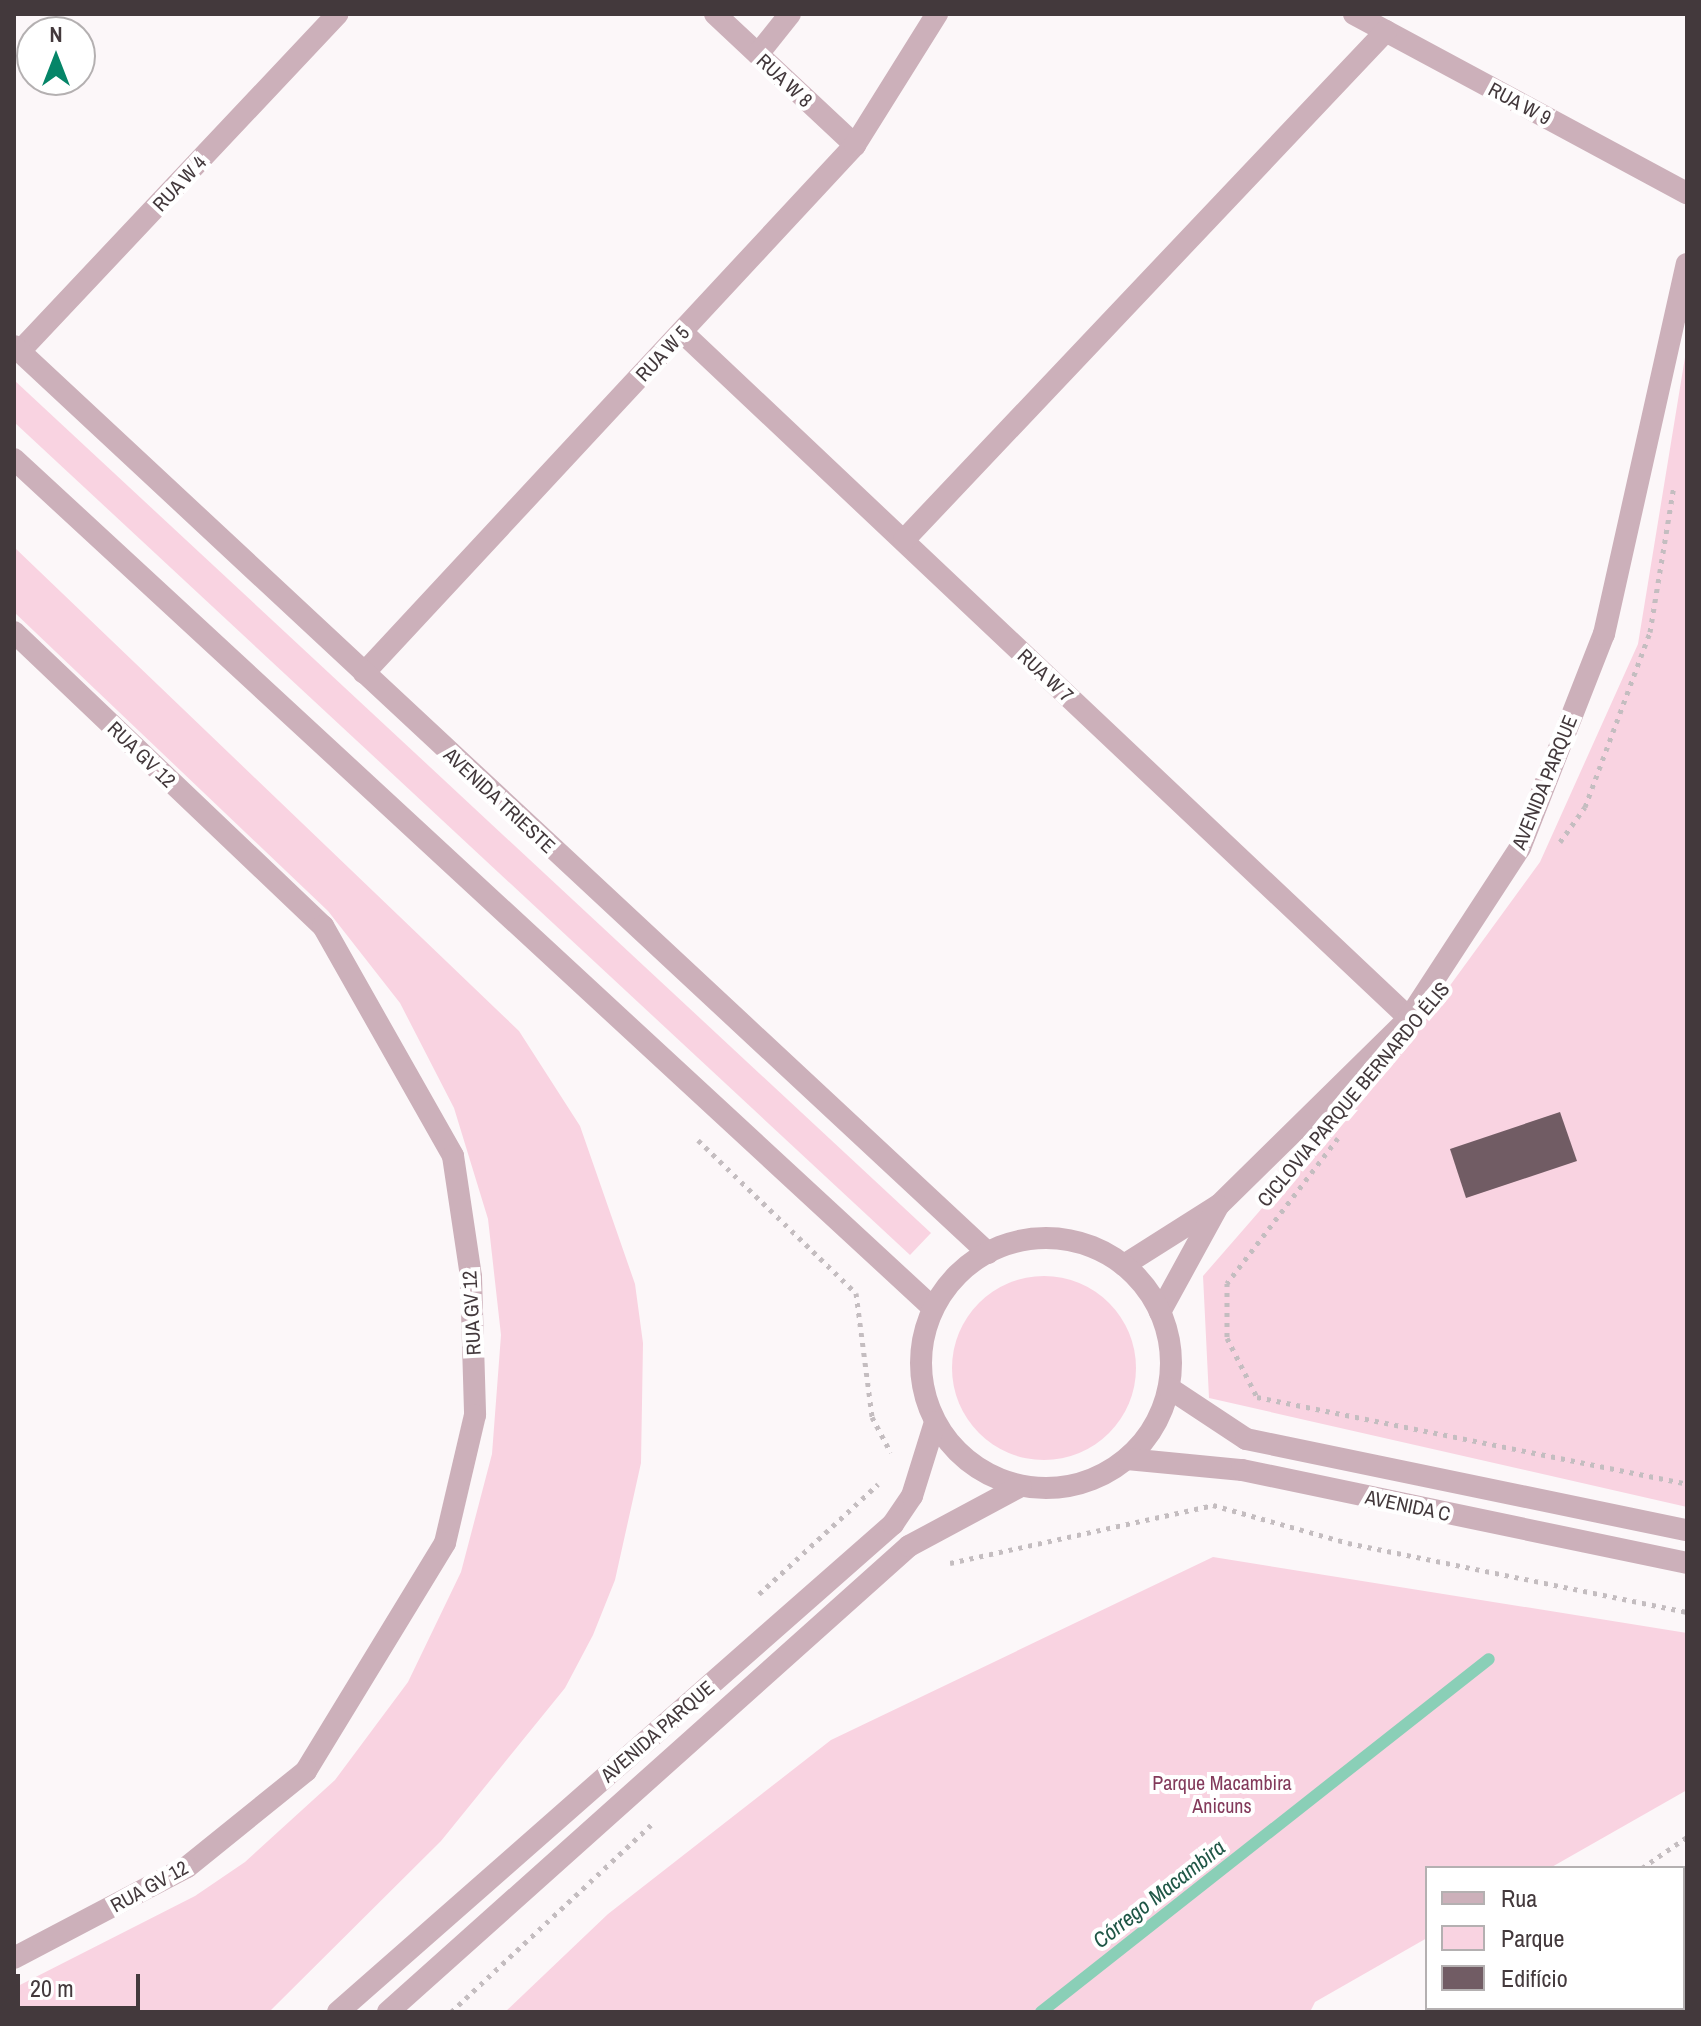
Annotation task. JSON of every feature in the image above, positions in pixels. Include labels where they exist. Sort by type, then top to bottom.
[{"type":"street","name":"RUA W 4","points":[[17,349],[338,14]]},
{"type":"street","name":"RUA W 8","points":[[715,14],[855,145]]},
{"type":"street","points":[[758,54],[790,14]]},
{"type":"street","name":"RUA W 5","points":[[364,673],[855,145],[937,14]]},
{"type":"street","name":"RUA W 9","points":[[1354,14],[1687,193]]},
{"type":"street","points":[[904,540],[1386,31]]},
{"type":"street","name":"AVENIDA PARQUE","points":[[1124,1265],[1219,1205],[1409,1018],[1520,848],[1604,634],[1687,264]]},
{"type":"street","name":"RUA W 7","points":[[682,332],[1409,1018]]},
{"type":"street","name":"AVENIDA TRIESTE","points":[[17,349],[988,1253]]},
{"type":"street","points":[[14,459],[933,1308]]},
{"type":"street","name":"RUA GV 12","points":[[14,632],[323,926],[453,1156],[471,1277],[475,1415],[445,1543],[306,1771],[187,1867],[14,1958]]},
{"type":"street","name":"AVENIDA PARQUE","points":[[1160,1312],[1219,1205]]},
{"type":"street","points":[[1058,1239],[1124,1265],[1160,1312],[1172,1358],[1169,1388],[1154,1428],[1127,1459],[1077,1484],[1021,1486],[971,1464],[935,1422],[920,1365],[933,1308],[956,1275],[988,1253],[1058,1239]]},
{"type":"street","name":"AVENIDA C","points":[[1169,1388],[1246,1439],[1687,1530]]},
{"type":"street","name":"AVENIDA PARQUE","points":[[338,2012],[893,1524],[912,1496],[935,1422]]},
{"type":"street","name":"AVENIDA C","points":[[1127,1459],[1242,1470],[1687,1563]]},
{"type":"street","name":"AVENIDA PARQUE","points":[[388,2012],[909,1546],[1021,1486]]},
{"type":"path","points":[[1555,851],[1585,807],[1650,632],[1674,482]]},
{"type":"path","name":"CICLOVIA PARQUE BERNARDO ÉLIS","points":[[1348,1126],[1264,1225],[1227,1283],[1227,1338],[1257,1397],[1687,1484]]},
{"type":"path","points":[[687,1128],[856,1293],[872,1417],[892,1462]]},
{"type":"path","points":[[752,1601],[892,1471]]},
{"type":"path","points":[[939,1565],[1213,1505],[1348,1543],[1687,1612]]},
{"type":"path","points":[[451,2012],[660,1815]]},
{"type":"path","points":[[1645,1866],[1687,1837]]},
{"type":"green space","points":[[1687,345],[1687,1507],[1209,1398],[1203,1276],[1419,1028],[1540,862],[1638,644]]},
{"type":"green space","points":[[14,380],[931,1233],[910,1255],[14,422]]},
{"type":"green space","points":[[14,547],[519,1031],[580,1126],[635,1284],[643,1343],[641,1463],[615,1580],[593,1635],[565,1688],[441,1841],[269,2012],[14,2012],[14,1988],[195,1896],[245,1862],[335,1780],[408,1682],[461,1572],[492,1454],[501,1335],[488,1219],[454,1108],[400,1003],[328,911],[14,612]]},
{"type":"green space","points":[[1044,1276],[1079,1283],[1109,1303],[1129,1333],[1136,1368],[1129,1403],[1109,1433],[1079,1453],[1044,1460],[1009,1453],[979,1433],[959,1403],[952,1368],[959,1333],[979,1303],[1009,1283]]},
{"type":"green space","name":"Parque Macambira Anicuns","points":[[1213,1557],[1687,1633],[1687,1790],[1554,1866],[1425,1866],[1425,1939],[1315,2002],[1310,2012],[505,2012],[608,1914],[831,1740]]},
{"type":"building","points":[[1560,1112],[1577,1161],[1466,1198],[1450,1149]]},
{"type":"waterway","name":"Córrego Macambira","points":[[1041,2012],[1489,1659]]}]
